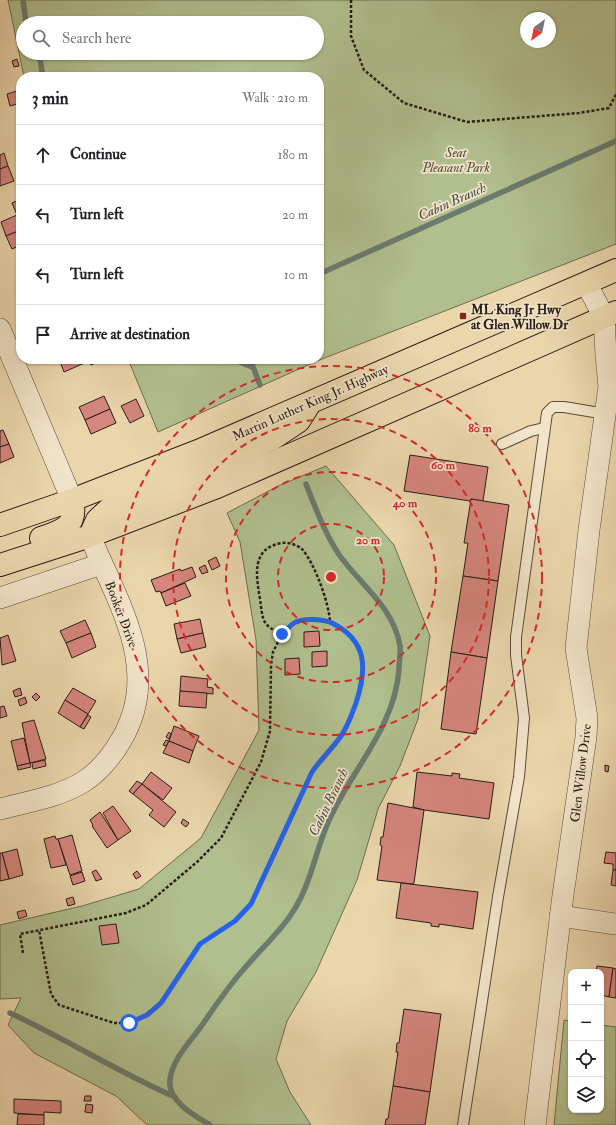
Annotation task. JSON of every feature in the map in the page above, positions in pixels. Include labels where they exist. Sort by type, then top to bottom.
[{"type":"main road","name":"Martin Luther King Jr. Highway","points":[[0,525],[72,500],[198,451],[616,270]]},
{"type":"main road","points":[[0,565],[90,536],[217,487],[610,314]]},
{"type":"main road","points":[[90,536],[96,520],[111,507],[209,468],[272,439],[285,432],[299,420],[312,401]]},
{"type":"main road","points":[[0,552],[50,535],[67,527],[72,520],[75,511],[72,500]]},
{"type":"street","name":"Glen Willow Drive","points":[[535,1125],[560,916],[586,737],[587,718],[576,648],[589,530],[609,386],[606,355],[610,314],[586,283]]},
{"type":"street","points":[[0,329],[72,500]]},
{"type":"street","name":"Booker Drive","points":[[0,810],[70,789],[84,782],[108,759],[128,728],[133,716],[138,691],[139,672],[136,649],[128,623],[90,536]]},
{"type":"street","points":[[0,598],[101,564]]},
{"type":"street","points":[[560,916],[616,924]]},
{"type":"lane","points":[[463,1125],[497,904],[519,777],[524,718],[516,655],[516,637],[547,413],[553,407],[564,407],[606,414]]},
{"type":"lane","points":[[502,444],[531,431],[544,428]]},
{"type":"path","points":[[350,0],[351,36],[364,70],[404,103],[467,122],[579,113],[608,108],[616,94]]},
{"type":"path","points":[[282,634],[266,626],[263,619],[256,574],[260,556],[273,545],[284,543],[294,544],[302,549],[318,577],[330,609],[330,622]]},
{"type":"path","points":[[23,953],[20,934],[39,930],[126,913],[146,905],[196,862],[221,838],[261,762],[270,731],[271,665],[273,652],[282,634],[295,622],[309,620],[330,622],[348,633],[361,651],[363,665],[362,685],[350,721],[341,736],[312,772],[251,904],[235,921],[200,944],[161,1003],[147,1015],[129,1023],[114,1023],[59,1005],[51,994],[39,930]]},
{"type":"green space","name":"Seat Pleasant Park","points":[[8,0],[616,0],[616,244],[324,358],[324,72],[23,72],[20,60],[324,60],[324,16],[16,16],[16,38]]},
{"type":"green space","name":"Seat Pleasant Park","points":[[130,364],[310,364],[158,432]]},
{"type":"green space","points":[[326,466],[394,545],[430,636],[418,719],[400,766],[378,809],[357,880],[316,972],[287,1021],[276,1059],[290,1092],[311,1125],[147,1125],[116,1096],[34,1053],[8,1025],[21,998],[0,999],[0,925],[82,906],[139,889],[201,838],[259,730],[256,640],[240,542],[227,513],[278,486]]},
{"type":"green space","points":[[564,1020],[568,1021],[568,1113],[604,1113],[604,1025],[616,1027],[616,1125],[554,1125]]},
{"type":"building","points":[[17,60],[19,66],[14,67],[12,61]]},
{"type":"building","points":[[16,91],[16,104],[10,106],[7,94]]},
{"type":"building","points":[[4,153],[8,166],[0,169],[0,155]]},
{"type":"building","points":[[8,166],[14,181],[0,186],[0,169]]},
{"type":"building","points":[[16,201],[16,213],[12,203]]},
{"type":"building","points":[[16,215],[16,232],[6,236],[1,222]]},
{"type":"building","points":[[16,232],[16,247],[12,249],[6,236]]},
{"type":"building","points":[[61,364],[82,364],[64,372]]},
{"type":"building","points":[[104,396],[110,409],[85,420],[79,407]]},
{"type":"building","points":[[136,399],[144,416],[130,423],[121,406]]},
{"type":"building","points":[[110,409],[116,423],[91,434],[85,420]]},
{"type":"building","points":[[3,430],[9,444],[0,447],[0,431]]},
{"type":"building","points":[[9,444],[14,457],[0,463],[0,447]]},
{"type":"building","points":[[410,455],[488,467],[483,501],[471,499],[470,501],[404,491]]},
{"type":"building","points":[[471,499],[509,505],[498,581],[463,576],[468,543],[464,543]]},
{"type":"building","points":[[216,557],[220,566],[212,570],[208,561]]},
{"type":"building","points":[[205,565],[208,572],[202,574],[199,568]]},
{"type":"building","points":[[192,567],[196,577],[161,593],[160,591],[156,592],[151,580],[180,569],[181,571]]},
{"type":"building","points":[[463,576],[498,581],[487,658],[451,652]]},
{"type":"building","points":[[185,583],[191,596],[166,606],[161,593]]},
{"type":"building","points":[[200,619],[203,633],[177,639],[174,624]]},
{"type":"building","points":[[85,620],[91,633],[66,643],[60,631]]},
{"type":"building","points":[[319,631],[320,646],[304,647],[304,632]]},
{"type":"building","points":[[91,633],[96,647],[72,658],[66,643]]},
{"type":"building","points":[[203,633],[206,647],[181,653],[177,639]]},
{"type":"building","points":[[8,635],[16,661],[2,665],[0,638]]},
{"type":"building","points":[[327,651],[327,666],[312,667],[312,652]]},
{"type":"building","points":[[451,652],[487,658],[476,734],[441,729]]},
{"type":"building","points":[[299,658],[300,674],[285,675],[285,659]]},
{"type":"building","points":[[181,676],[208,679],[207,687],[213,688],[213,694],[180,691]]},
{"type":"building","points":[[20,688],[22,695],[15,697],[13,691]]},
{"type":"building","points":[[73,688],[96,701],[88,714],[65,700]]},
{"type":"building","points":[[180,691],[207,693],[206,708],[179,706]]},
{"type":"building","points":[[36,693],[40,697],[36,701],[32,697]]},
{"type":"building","points":[[25,697],[27,703],[20,706],[18,700]]},
{"type":"building","points":[[65,700],[88,714],[80,727],[58,713]]},
{"type":"building","points":[[4,706],[7,716],[0,718],[0,707]]},
{"type":"building","points":[[88,715],[91,717],[84,729],[80,727]]},
{"type":"building","points":[[34,720],[46,759],[30,763],[22,723]]},
{"type":"building","points":[[174,726],[199,736],[193,751],[169,741]]},
{"type":"building","points":[[169,732],[171,734],[169,739],[166,737]]},
{"type":"building","points":[[24,738],[30,763],[17,766],[11,741]]},
{"type":"building","points":[[166,740],[169,741],[166,746],[163,745]]},
{"type":"building","points":[[169,741],[193,751],[189,763],[163,753]]},
{"type":"building","points":[[45,760],[46,766],[33,769],[32,763]]},
{"type":"building","points":[[30,763],[31,767],[18,770],[17,766]]},
{"type":"building","points":[[605,765],[609,766],[608,772],[605,771]]},
{"type":"building","points":[[151,772],[172,788],[163,800],[142,784]]},
{"type":"building","points":[[417,772],[452,776],[452,773],[460,774],[459,778],[494,783],[489,819],[424,810],[413,807]]},
{"type":"building","points":[[137,781],[142,784],[133,794],[129,791]]},
{"type":"building","points":[[142,784],[176,812],[164,827],[149,815],[153,810],[133,794]]},
{"type":"building","points":[[388,803],[424,810],[414,883],[412,884],[377,880],[382,846],[380,845],[381,837],[383,837]]},
{"type":"building","points":[[113,806],[131,831],[118,840],[103,813]]},
{"type":"building","points":[[100,812],[118,840],[107,848],[92,826],[93,825],[90,820]]},
{"type":"building","points":[[183,819],[189,823],[186,827],[181,823]]},
{"type":"building","points":[[72,835],[82,871],[70,875],[58,839]]},
{"type":"building","points":[[55,836],[56,839],[58,839],[66,865],[51,868],[44,839]]},
{"type":"building","points":[[17,849],[23,875],[9,879],[2,853]]},
{"type":"building","points":[[606,852],[616,853],[616,870],[613,870],[613,864],[604,863]]},
{"type":"building","points":[[0,853],[2,853],[9,879],[0,881]]},
{"type":"building","points":[[96,870],[102,879],[96,881],[92,872]]},
{"type":"building","points":[[613,870],[616,870],[616,886],[611,885]]},
{"type":"building","points":[[137,871],[141,876],[136,879],[133,874]]},
{"type":"building","points":[[82,872],[85,881],[73,885],[70,876]]},
{"type":"building","points":[[401,883],[478,892],[473,929],[439,924],[439,927],[431,926],[431,923],[396,918]]},
{"type":"building","points":[[73,897],[75,904],[68,906],[66,899]]},
{"type":"building","points":[[25,910],[27,916],[19,919],[17,912]]},
{"type":"building","points":[[116,924],[119,943],[102,945],[99,926]]},
{"type":"building","points":[[597,966],[613,968],[609,997],[604,996],[604,969],[596,969]]},
{"type":"building","points":[[613,968],[616,969],[616,998],[609,997]]},
{"type":"building","points":[[404,1009],[441,1014],[430,1092],[393,1086],[398,1052],[396,1052],[397,1043],[399,1043]]},
{"type":"building","points":[[393,1086],[430,1092],[425,1125],[385,1125],[386,1119],[388,1119]]},
{"type":"building","points":[[85,1096],[91,1096],[91,1101],[84,1101]]},
{"type":"building","points":[[14,1099],[61,1101],[61,1113],[44,1112],[44,1115],[14,1113]]},
{"type":"building","points":[[86,1104],[93,1105],[92,1113],[85,1112]]},
{"type":"building","points":[[18,1114],[44,1115],[44,1125],[17,1125]]},
{"type":"waterway","points":[[23,0],[25,16]]},
{"type":"waterway","points":[[40,60],[42,72]]},
{"type":"waterway","name":"Cabin Branch","points":[[324,272],[616,141]]},
{"type":"waterway","points":[[245,364],[252,367]]},
{"type":"waterway","name":"Cabin Branch","points":[[252,364],[260,385]]},
{"type":"waterway","name":"Cabin Branch","points":[[210,1125],[183,1107],[177,1101],[170,1088],[171,1073],[177,1059],[221,998],[249,963],[279,930],[297,905],[307,883],[327,825],[336,806],[380,731],[396,691],[400,652],[397,632],[384,608],[348,567],[335,548],[321,521],[306,484]]},
{"type":"waterway","points":[[10,1013],[133,1077],[175,1097]]},
{"type":"place","name":"ML King Jr Hwy at Glen Willow Dr","points":[[463,316]]},
{"type":"route","points":[[129,1023],[147,1015],[161,1003],[189,958],[200,944],[235,921],[251,904],[312,772],[341,736],[350,721],[362,685],[363,665],[361,651],[348,633],[330,622],[309,620],[295,622],[282,634]]}]
